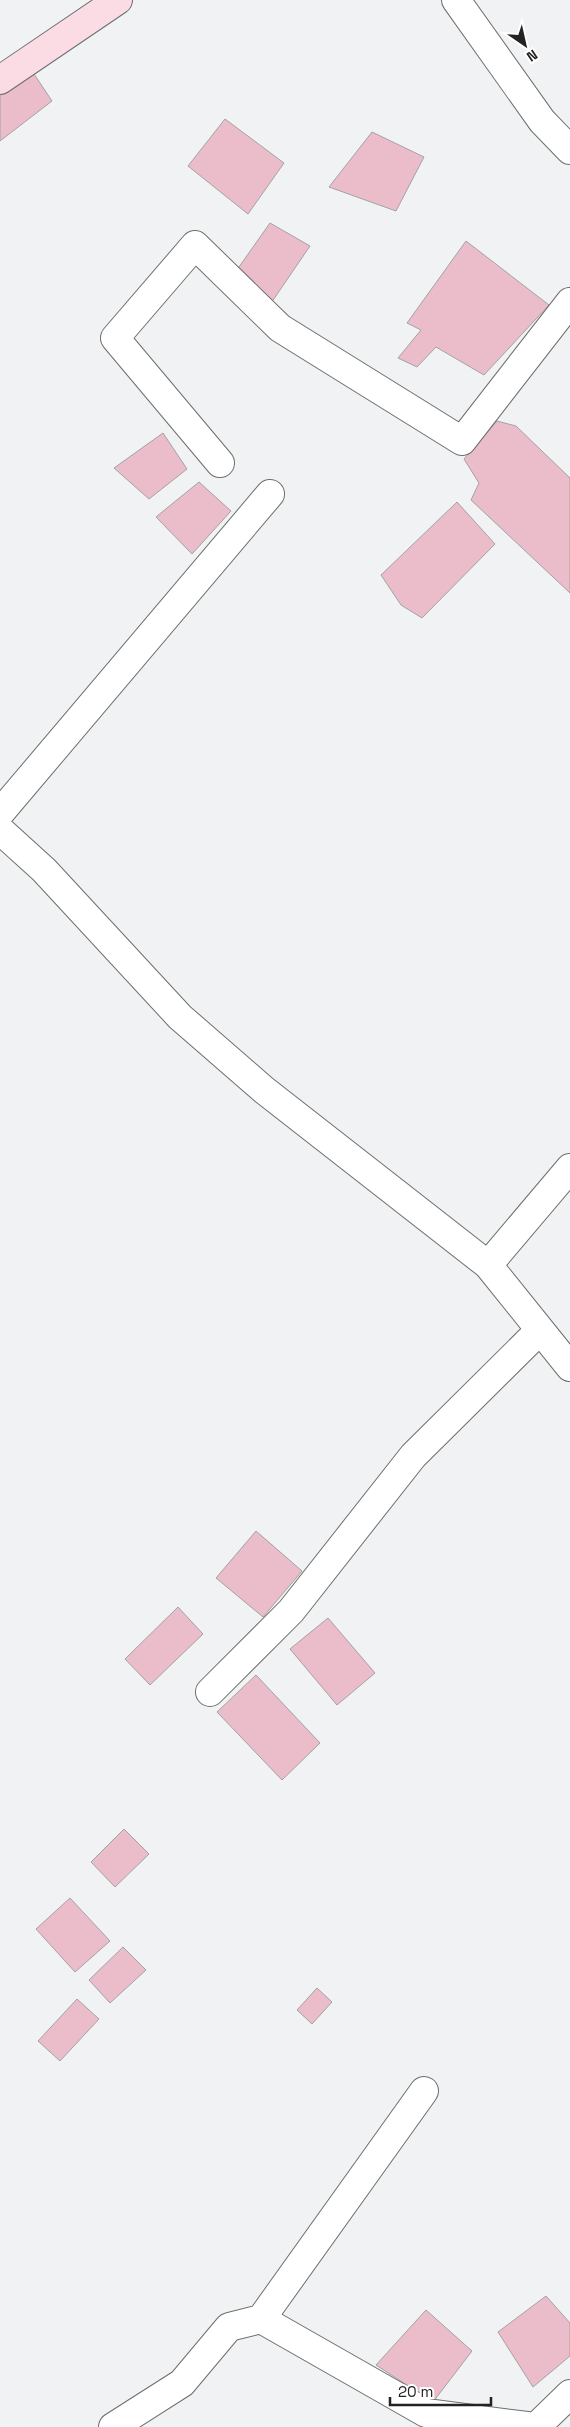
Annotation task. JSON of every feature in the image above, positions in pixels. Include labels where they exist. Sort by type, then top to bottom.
[{"type":"street","points":[[0,80],[118,0]]},
{"type":"street","points":[[456,0],[542,121],[570,150]]},
{"type":"street","points":[[220,463],[115,338],[195,245],[280,328],[462,441],[570,302]]},
{"type":"street","points":[[0,813],[270,494]]},
{"type":"street","points":[[0,830],[44,870],[123,957],[187,1023],[264,1090],[488,1265],[570,1367]]},
{"type":"street","points":[[488,1265],[570,1168]]},
{"type":"street","points":[[210,1692],[291,1611],[413,1456],[540,1330]]},
{"type":"street","points":[[261,2319],[424,2091]]},
{"type":"street","points":[[113,2427],[182,2383],[229,2326],[261,2319],[426,2413],[536,2427],[570,2394]]},
{"type":"building","points":[[32,71],[52,101],[0,141],[0,90]]},
{"type":"building","points":[[225,119],[284,163],[248,214],[188,166]]},
{"type":"building","points":[[372,132],[424,157],[396,211],[329,187]]},
{"type":"building","points":[[270,223],[310,246],[267,309],[234,274]]},
{"type":"building","points":[[466,241],[549,305],[484,375],[436,347],[417,367],[398,358],[421,330],[407,323]]},
{"type":"building","points":[[497,421],[516,426],[570,478],[570,593],[471,500],[479,483],[464,459]]},
{"type":"building","points":[[163,433],[187,469],[149,499],[114,468]]},
{"type":"building","points":[[199,482],[231,511],[192,554],[156,517]]},
{"type":"building","points":[[457,502],[495,544],[422,618],[401,605],[381,575]]},
{"type":"building","points":[[256,1531],[302,1571],[263,1617],[216,1578]]},
{"type":"building","points":[[178,1607],[203,1634],[150,1685],[125,1659]]},
{"type":"building","points":[[328,1618],[375,1673],[337,1705],[290,1649]]},
{"type":"building","points":[[256,1675],[320,1743],[282,1780],[217,1712]]},
{"type":"building","points":[[124,1829],[149,1854],[115,1887],[91,1862]]},
{"type":"building","points":[[70,1898],[110,1941],[75,1972],[36,1929]]},
{"type":"building","points":[[123,1947],[146,1970],[110,2003],[89,1980]]},
{"type":"building","points":[[317,1988],[332,2002],[312,2024],[297,2010]]},
{"type":"building","points":[[77,1999],[99,2019],[60,2061],[38,2041]]},
{"type":"building","points":[[546,2296],[570,2323],[570,2356],[533,2387],[498,2332]]},
{"type":"building","points":[[426,2310],[472,2351],[433,2402],[376,2365]]}]
